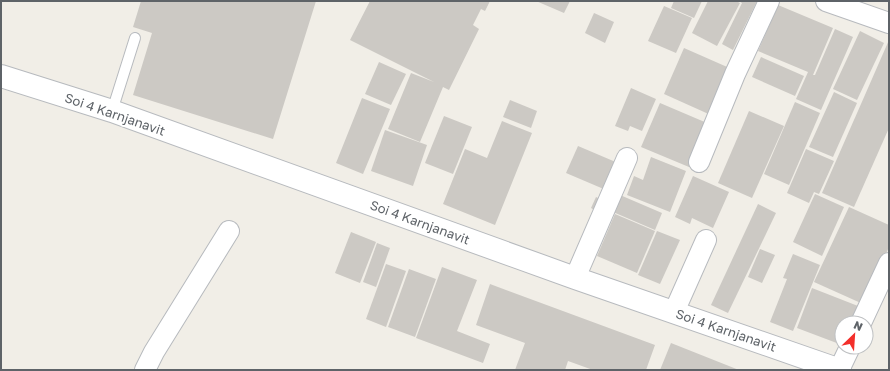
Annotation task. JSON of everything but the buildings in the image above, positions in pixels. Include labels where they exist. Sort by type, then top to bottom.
[{"type":"street","points":[[699,162],[735,74],[770,1]]},
{"type":"street","points":[[826,1],[889,23]]},
{"type":"street","name":"Soi 4 Karnjanavit","points":[[1,76],[112,112],[575,278],[839,370]]},
{"type":"street","points":[[575,278],[627,158]]},
{"type":"street","points":[[145,370],[154,352],[229,231]]},
{"type":"street","points":[[674,312],[706,240]]},
{"type":"street","points":[[865,315],[889,263]]},
{"type":"street","points":[[839,370],[846,355]]},
{"type":"lane","points":[[112,112],[135,38]]}]
